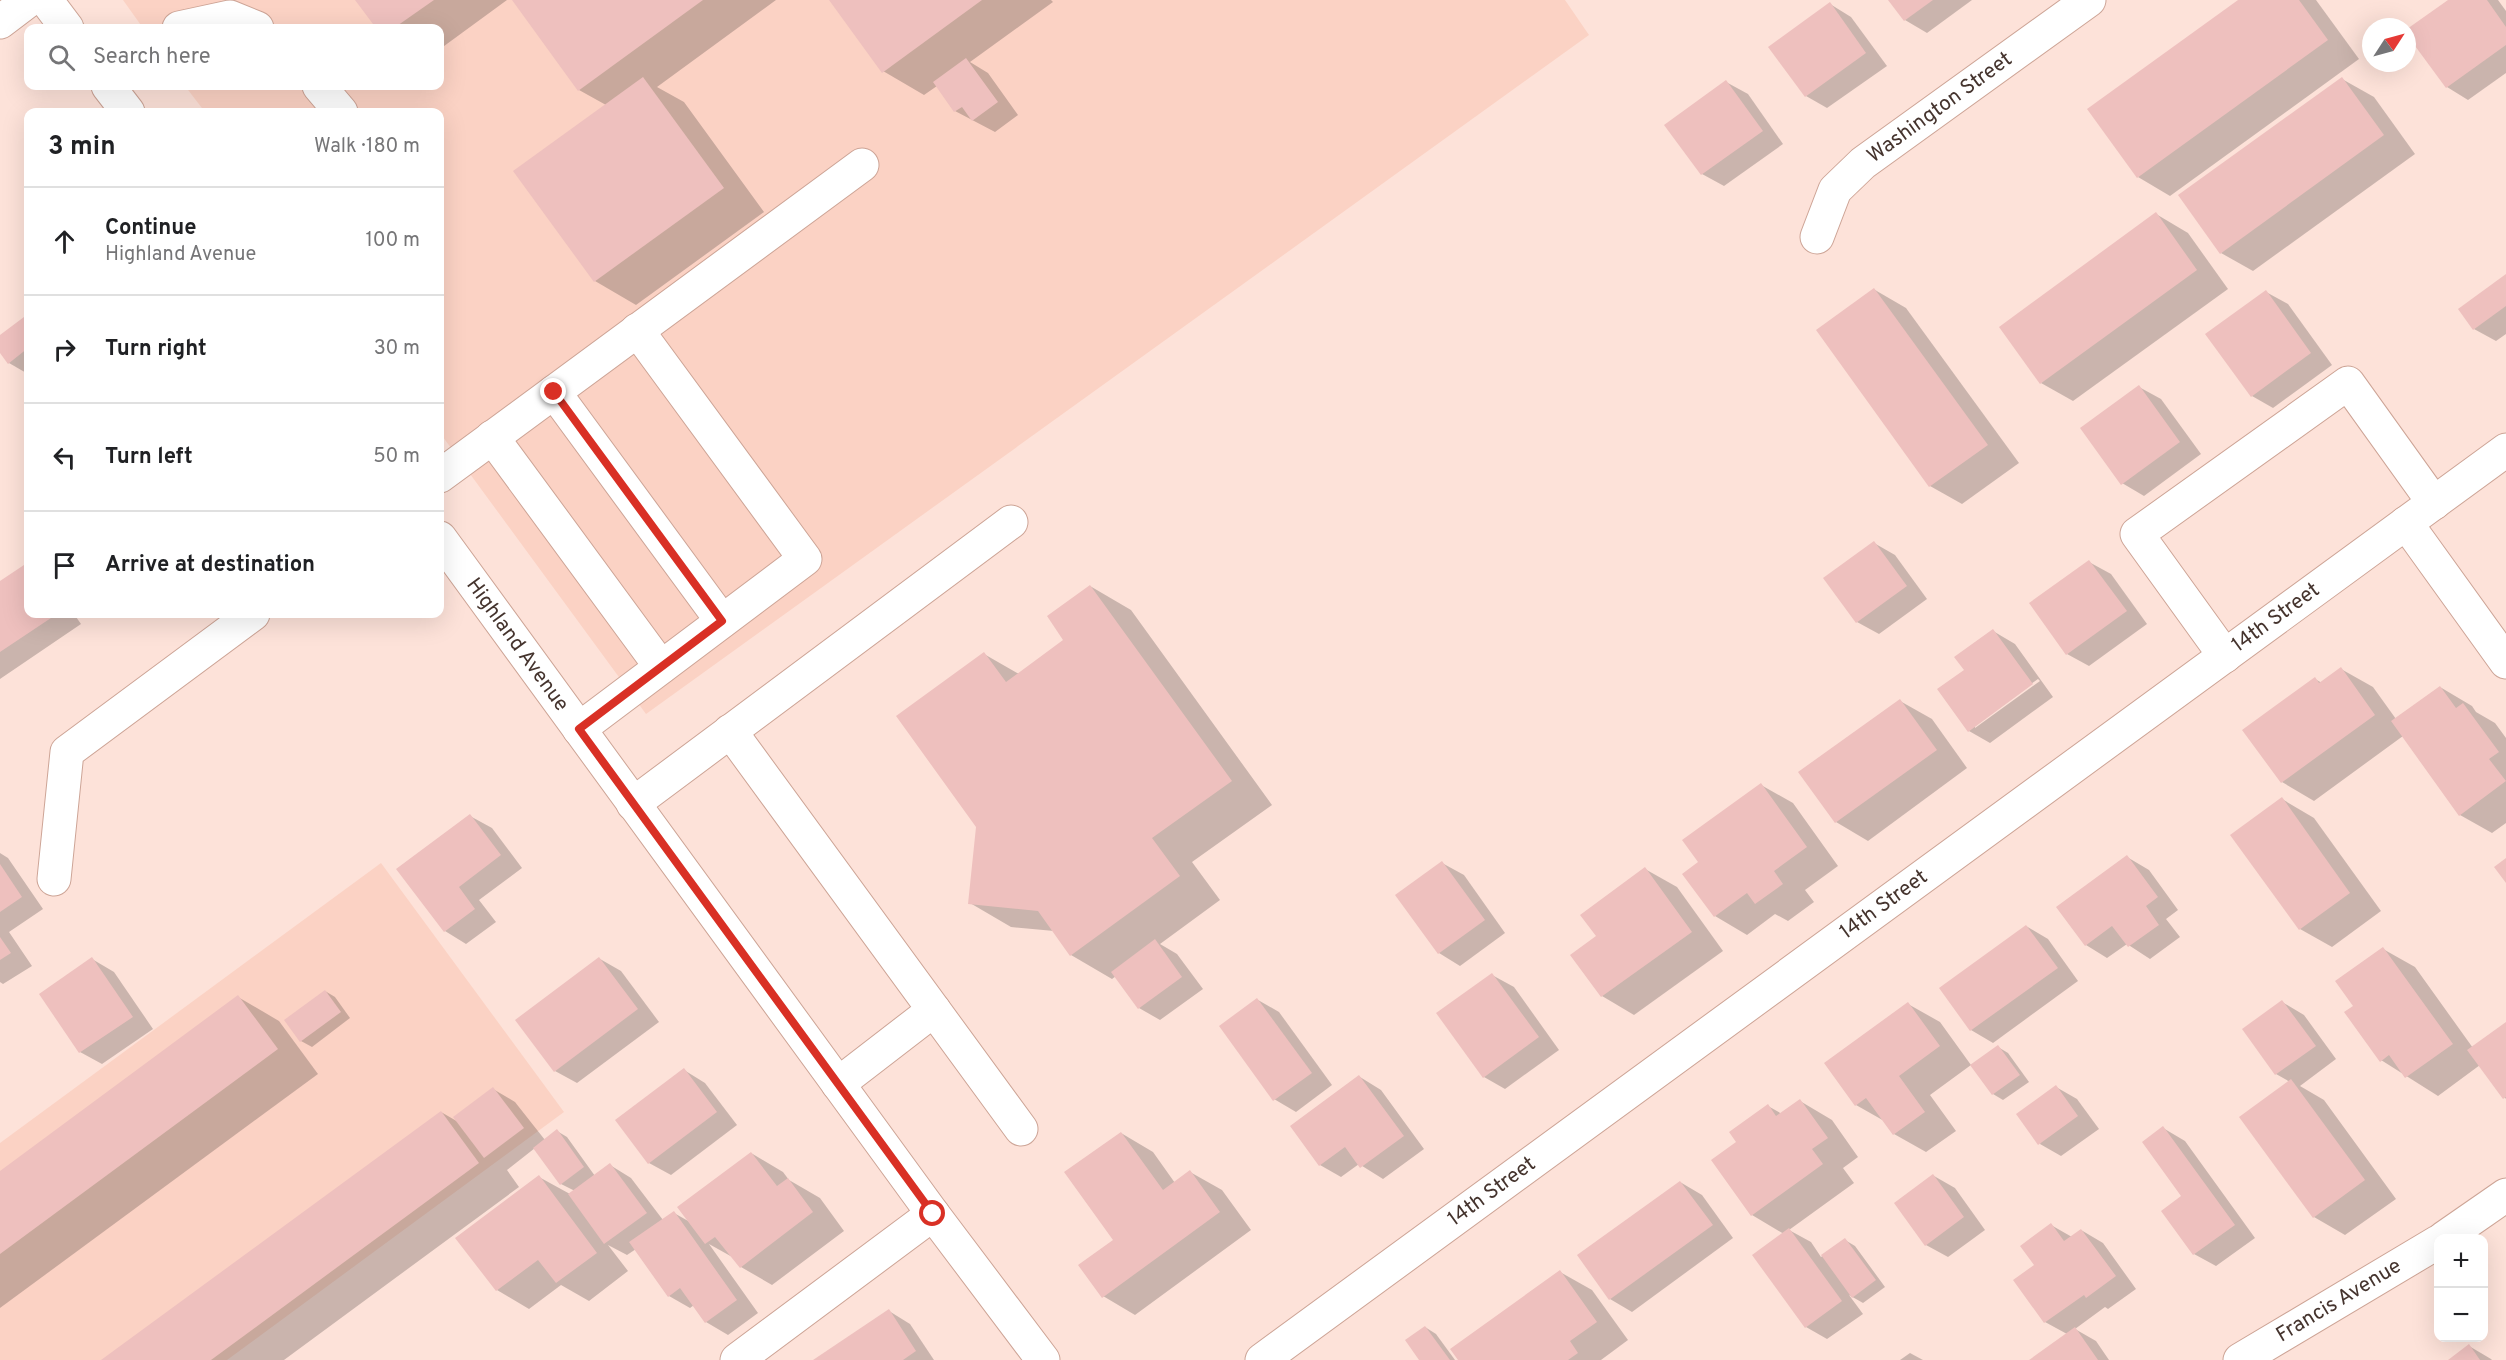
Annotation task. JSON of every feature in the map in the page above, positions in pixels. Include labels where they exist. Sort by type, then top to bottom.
[{"type":"street","points":[[0,22],[29,0]]},
{"type":"street","points":[[46,0],[64,24]]},
{"type":"street","name":"Washington Street","points":[[1817,237],[1835,190],[1863,163],[2089,0]]},
{"type":"street","points":[[198,24],[230,17],[247,24]]},
{"type":"street","points":[[111,90],[125,108]]},
{"type":"street","points":[[322,90],[338,108]]},
{"type":"street","points":[[444,473],[862,165]]},
{"type":"street","points":[[579,729],[805,559],[637,330]]},
{"type":"street","points":[[2225,656],[2137,534],[2348,383],[2434,503]]},
{"type":"street","points":[[554,392],[722,621]]},
{"type":"street","points":[[492,437],[661,668]]},
{"type":"street","name":"14th Street","points":[[1262,1360],[2506,450]]},
{"type":"street","points":[[633,804],[1011,522]]},
{"type":"street","points":[[2406,523],[2506,662]]},
{"type":"street","name":"Highland Avenue","points":[[444,543],[933,1214],[1043,1360]]},
{"type":"street","points":[[54,879],[67,752],[249,618]]},
{"type":"street","points":[[730,731],[1021,1129]]},
{"type":"street","points":[[838,1084],[934,1010]]},
{"type":"street","points":[[2451,1234],[2506,1195]]},
{"type":"street","points":[[737,1360],[933,1214]]},
{"type":"street","name":"Francis Avenue","points":[[2240,1360],[2434,1245]]},
{"type":"shaded area","points":[[123,0],[1565,0],[1589,35],[646,714],[444,438],[444,108],[202,108],[188,90],[444,90],[444,24],[140,24]]},
{"type":"shaded area","points":[[381,863],[564,1112],[227,1360],[0,1360],[0,1143]]},
{"type":"building","points":[[355,0],[434,0],[400,24],[373,24]]},
{"type":"building","points":[[512,0],[703,0],[578,91]]},
{"type":"building","points":[[829,0],[982,0],[882,73]]},
{"type":"building","points":[[1888,0],[1933,0],[1904,21]]},
{"type":"building","points":[[2238,0],[2299,0],[2328,40],[2137,178],[2087,109]]},
{"type":"building","points":[[2448,0],[2487,0],[2506,27],[2506,45],[2446,88],[2416,47],[2416,23]]},
{"type":"building","points":[[1830,2],[1866,53],[1805,97],[1768,47]]},
{"type":"building","points":[[966,58],[998,102],[972,121],[962,107],[954,112],[933,82]]},
{"type":"building","points":[[643,77],[724,188],[594,282],[513,171]]},
{"type":"building","points":[[2342,77],[2384,135],[2220,254],[2178,195]]},
{"type":"building","points":[[1726,80],[1763,131],[1701,175],[1664,125]]},
{"type":"building","points":[[2156,212],[2197,270],[2040,384],[1999,327]]},
{"type":"building","points":[[2506,274],[2506,306],[2473,330],[2458,309]]},
{"type":"building","points":[[1874,288],[1988,445],[1929,487],[1816,330]]},
{"type":"building","points":[[2266,290],[2311,353],[2251,397],[2205,334]]},
{"type":"building","points":[[24,317],[24,351],[8,364],[0,353],[0,335]]},
{"type":"building","points":[[2139,385],[2180,442],[2121,485],[2080,428]]},
{"type":"building","points":[[1874,541],[1907,586],[1856,623],[1823,578]]},
{"type":"building","points":[[2089,560],[2127,611],[2066,655],[2029,603]]},
{"type":"building","points":[[24,565],[24,618],[51,618],[0,652],[0,581]]},
{"type":"building","points":[[1090,585],[1232,781],[1152,838],[1180,876],[1070,956],[1038,911],[968,904],[976,827],[896,716],[984,652],[1006,682],[1063,640],[1047,616]]},
{"type":"building","points":[[1993,629],[2033,684],[1968,732],[1937,689],[1964,670],[1954,657]]},
{"type":"building","points":[[2341,667],[2375,715],[2281,783],[2242,730],[2315,677],[2319,683]]},
{"type":"building","points":[[2440,686],[2456,708],[2463,703],[2499,752],[2489,759],[2506,781],[2459,816],[2391,721]]},
{"type":"building","points":[[1900,699],[1937,750],[1835,823],[1798,772]]},
{"type":"building","points":[[1761,783],[1807,847],[1774,871],[1783,884],[1755,904],[1747,893],[1714,917],[1682,874],[1698,862],[1682,840]]},
{"type":"building","points":[[2282,797],[2350,893],[2299,930],[2230,835]]},
{"type":"building","points":[[470,814],[501,855],[459,887],[475,909],[444,932],[396,869]]},
{"type":"building","points":[[2127,855],[2158,897],[2146,906],[2159,925],[2128,947],[2112,926],[2085,946],[2056,907]]},
{"type":"building","points":[[2506,858],[2506,883],[2494,867]]},
{"type":"building","points":[[1442,861],[1485,920],[1438,954],[1395,895]]},
{"type":"building","points":[[0,864],[22,897],[0,912]]},
{"type":"building","points":[[1645,867],[1692,932],[1601,997],[1570,955],[1596,936],[1580,915]]},
{"type":"building","points":[[2026,925],[2058,968],[1970,1031],[1939,988]]},
{"type":"building","points":[[0,937],[11,953],[0,960]]},
{"type":"building","points":[[1155,939],[1182,977],[1138,1009],[1111,972]]},
{"type":"building","points":[[2383,947],[2453,1044],[2405,1078],[2389,1055],[2380,1062],[2344,1012],[2353,1006],[2335,981]]},
{"type":"building","points":[[92,957],[133,1017],[79,1053],[39,994]]},
{"type":"building","points":[[599,957],[638,1009],[554,1072],[515,1020]]},
{"type":"building","points":[[1492,973],[1539,1037],[1483,1078],[1436,1013]]},
{"type":"building","points":[[325,990],[341,1012],[300,1042],[284,1020]]},
{"type":"building","points":[[238,995],[278,1049],[0,1254],[0,1171]]},
{"type":"building","points":[[1257,998],[1312,1073],[1273,1101],[1219,1026]]},
{"type":"building","points":[[2282,1000],[2316,1046],[2275,1075],[2242,1029]]},
{"type":"building","points":[[1908,1002],[1940,1046],[1899,1076],[1925,1112],[1893,1135],[1866,1098],[1855,1106],[1824,1063]]},
{"type":"building","points":[[2506,1022],[2506,1097],[2503,1099],[2467,1050]]},
{"type":"building","points":[[1998,1045],[2020,1075],[1992,1095],[1970,1065]]},
{"type":"building","points":[[684,1068],[717,1112],[648,1164],[615,1120]]},
{"type":"building","points":[[1359,1075],[1404,1136],[1360,1168],[1345,1147],[1319,1166],[1290,1126]]},
{"type":"building","points":[[2291,1079],[2365,1180],[2313,1218],[2239,1117]]},
{"type":"building","points":[[2056,1085],[2078,1116],[2038,1145],[2016,1114]]},
{"type":"building","points":[[493,1087],[524,1128],[484,1158],[453,1117]]},
{"type":"building","points":[[1800,1099],[1828,1138],[1812,1149],[1823,1164],[1751,1216],[1711,1160],[1736,1142],[1729,1132],[1768,1104],[1776,1116]]},
{"type":"building","points":[[441,1111],[479,1163],[211,1360],[101,1360]]},
{"type":"building","points":[[2163,1126],[2235,1225],[2193,1255],[2161,1211],[2181,1196],[2142,1142]]},
{"type":"building","points":[[557,1129],[584,1167],[560,1185],[533,1148]]},
{"type":"building","points":[[1121,1132],[1163,1190],[1190,1170],[1220,1212],[1102,1298],[1078,1265],[1113,1240],[1064,1172]]},
{"type":"building","points":[[751,1152],[777,1186],[788,1178],[813,1212],[740,1268],[715,1237],[705,1244],[677,1207]]},
{"type":"building","points":[[610,1163],[647,1213],[604,1244],[568,1194]]},
{"type":"building","points":[[1933,1174],[1964,1217],[1925,1246],[1894,1203]]},
{"type":"building","points":[[539,1175],[597,1253],[556,1283],[538,1260],[496,1291],[455,1238]]},
{"type":"building","points":[[1680,1181],[1713,1225],[1609,1300],[1577,1255]]},
{"type":"building","points":[[674,1211],[737,1300],[705,1323],[680,1288],[668,1297],[629,1242]]},
{"type":"building","points":[[2051,1223],[2064,1241],[2081,1229],[2116,1276],[2086,1298],[2084,1295],[2044,1323],[2013,1280],[2034,1265],[2020,1246]]},
{"type":"building","points":[[1789,1228],[1842,1301],[1805,1328],[1752,1255]]},
{"type":"building","points":[[1845,1238],[1876,1280],[1852,1298],[1821,1255]]},
{"type":"building","points":[[1560,1270],[1597,1322],[1570,1341],[1578,1353],[1568,1360],[1458,1360],[1450,1349]]},
{"type":"building","points":[[889,1309],[916,1351],[903,1360],[813,1360]]},
{"type":"building","points":[[1425,1326],[1450,1360],[1419,1360],[1405,1340]]},
{"type":"building","points":[[2075,1327],[2098,1360],[2029,1360]]},
{"type":"building","points":[[2469,1344],[2480,1360],[2448,1360]]},
{"type":"route","points":[[554,392],[722,621],[579,729],[933,1214]]}]
